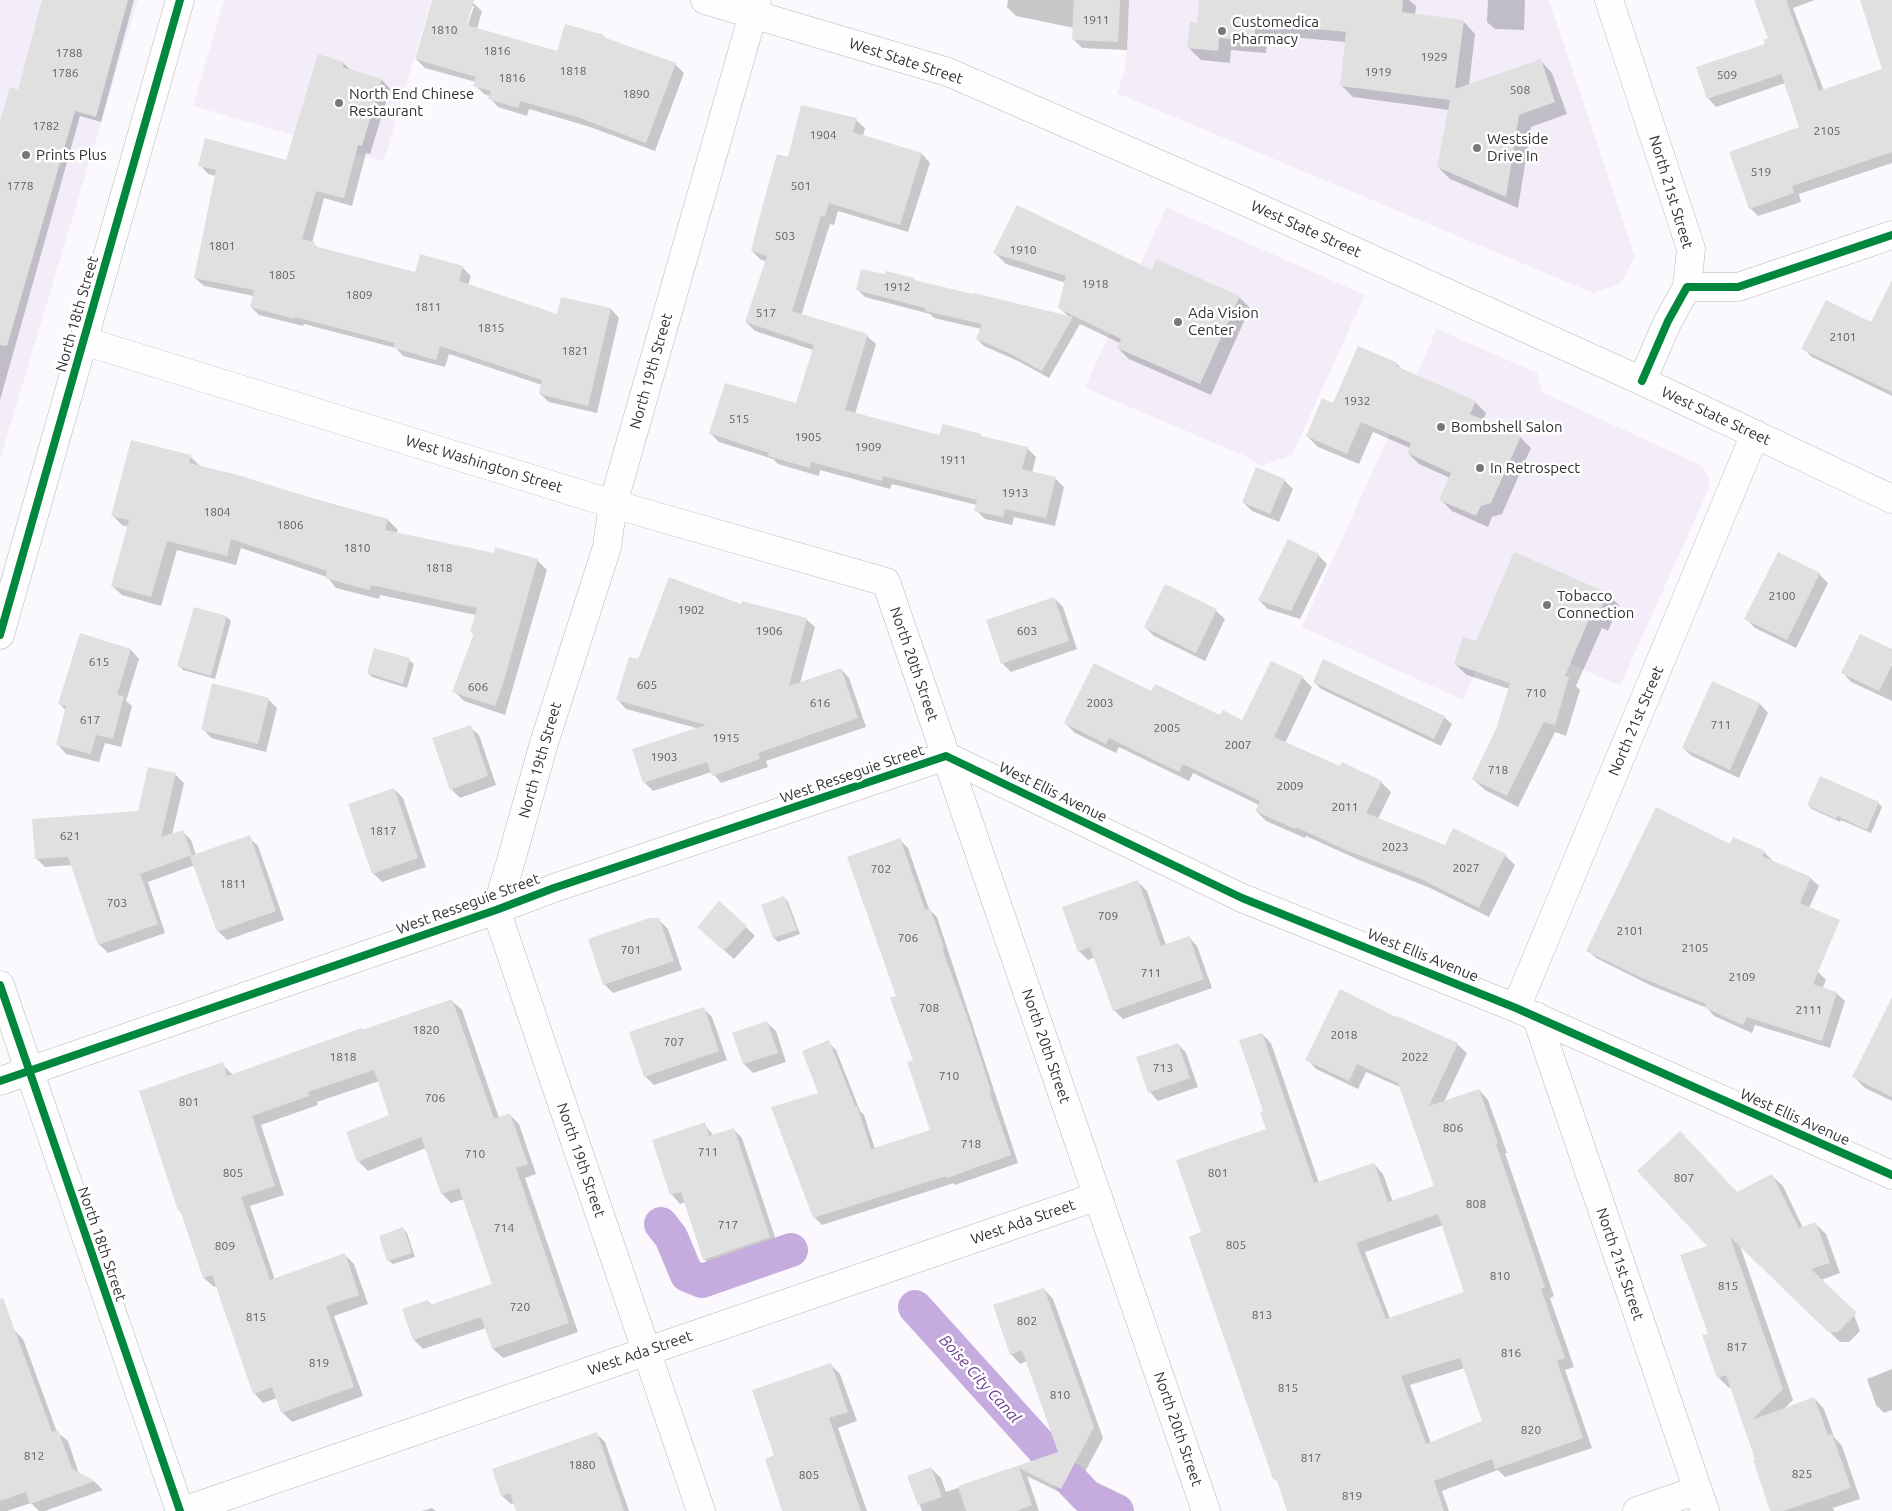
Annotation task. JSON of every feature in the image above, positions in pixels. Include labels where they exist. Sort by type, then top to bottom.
[{"type":"street","name":"North 18th Street","points":[[0,635],[180,0]]},
{"type":"street","name":"West State Street","points":[[705,0],[755,7],[948,72],[1246,202],[1642,381],[1892,499]]},
{"type":"street","name":"North 21st Street","points":[[1608,0],[1691,249],[1687,287],[1668,321],[1642,381]]},
{"type":"street","name":"North 19th Street","points":[[702,1511],[496,910],[544,743],[607,547],[613,504],[755,7]]},
{"type":"street","points":[[1687,287],[1738,287],[1892,234]]},
{"type":"street","name":"West Washington Street","points":[[84,342],[613,504],[886,582]]},
{"type":"street","name":"North 21st Street","points":[[1701,1501],[1526,1012],[1755,434]]},
{"type":"street","name":"North 20th Street","points":[[886,582],[1206,1511]]},
{"type":"street","name":"West Ellis Avenue","points":[[946,756],[1242,898],[1526,1012],[1892,1175]]},
{"type":"street","name":"West Resseguie Street","points":[[0,1081],[496,910],[554,888],[946,756]]},
{"type":"street","name":"North 18th Street","points":[[0,985],[28,1071],[181,1511]]},
{"type":"street","name":"West Ada Street","points":[[181,1511],[1098,1196]]},
{"type":"street","points":[[1638,1511],[1701,1501]]},
{"type":"shaded area","points":[[0,0],[138,0],[0,459]]},
{"type":"shaded area","points":[[224,0],[431,0],[384,161],[193,106]]},
{"type":"shaded area","points":[[1129,0],[1549,0],[1635,257],[1620,284],[1593,293],[1117,93],[1125,69]]},
{"type":"shaded area","points":[[1166,207],[1365,295],[1292,455],[1261,466],[1245,456],[1085,388]]},
{"type":"shaded area","points":[[1437,329],[1537,373],[1542,392],[1700,465],[1706,472],[1709,488],[1620,686],[1495,629],[1463,700],[1302,627]]},
{"type":"building","points":[[42,0],[128,0],[96,117],[75,111],[7,346],[0,345],[0,121],[10,87],[18,90]]},
{"type":"building","points":[[432,0],[474,0],[467,25],[557,51],[565,24],[604,35],[603,37],[676,63],[646,143],[577,117],[520,101],[518,108],[488,99],[491,91],[473,86],[476,77],[415,59]]},
{"type":"building","points":[[1074,0],[1120,0],[1118,42],[1072,40]]},
{"type":"building","points":[[1199,0],[1403,0],[1402,12],[1464,20],[1455,89],[1541,59],[1555,102],[1519,115],[1506,197],[1437,167],[1450,100],[1340,86],[1346,32],[1256,23],[1254,42],[1219,38],[1218,51],[1187,48],[1190,22],[1197,23]]},
{"type":"building","points":[[1754,0],[1786,0],[1819,91],[1882,69],[1860,0],[1892,0],[1892,152],[1792,186],[1794,193],[1749,209],[1729,152],[1799,127],[1781,74],[1707,99],[1696,67],[1765,44],[1763,40],[1768,38]]},
{"type":"building","points":[[318,54],[344,62],[343,67],[382,79],[362,146],[358,145],[344,198],[316,191],[302,239],[315,242],[314,246],[415,272],[420,254],[463,266],[459,281],[557,314],[561,297],[611,308],[588,406],[539,394],[542,380],[440,346],[436,360],[394,348],[395,343],[250,307],[254,290],[194,278],[216,170],[198,166],[205,138],[286,160]]},
{"type":"building","points":[[801,105],[857,118],[853,132],[922,153],[900,225],[829,203],[825,217],[821,216],[792,311],[868,334],[845,410],[939,435],[943,424],[981,434],[981,436],[1028,447],[1022,469],[1056,477],[1046,518],[1005,509],[1003,517],[974,511],[977,500],[883,476],[882,481],[811,462],[810,468],[768,456],[769,453],[709,433],[725,383],[796,403],[814,345],[745,322],[767,256],[751,251],[764,200],[777,154],[788,157]]},
{"type":"building","points":[[1017,205],[1152,270],[1156,259],[1240,296],[1200,384],[1117,348],[1121,339],[1058,308],[1066,276],[993,253]]},
{"type":"building","points":[[861,269],[885,274],[886,271],[914,278],[914,280],[1073,317],[1042,371],[1009,353],[976,339],[982,324],[925,311],[925,308],[856,290]]},
{"type":"building","points":[[1892,280],[1892,392],[1801,349],[1826,300],[1871,322]]},
{"type":"building","points":[[1358,346],[1398,363],[1396,366],[1476,401],[1470,414],[1521,436],[1491,503],[1481,506],[1476,516],[1439,500],[1451,473],[1407,453],[1411,443],[1361,422],[1347,454],[1306,436],[1322,398],[1333,403]]},
{"type":"building","points":[[131,440],[191,455],[189,463],[238,475],[343,508],[388,519],[385,530],[494,553],[495,547],[538,559],[503,684],[495,706],[452,692],[474,633],[470,632],[477,608],[371,585],[369,590],[325,578],[327,571],[231,539],[227,556],[167,541],[151,597],[111,586],[129,520],[111,516]]},
{"type":"building","points":[[1256,467],[1285,479],[1270,514],[1242,502]]},
{"type":"building","points":[[1288,539],[1319,554],[1291,611],[1258,600]]},
{"type":"building","points":[[1514,552],[1608,593],[1596,620],[1590,617],[1565,676],[1569,677],[1555,725],[1544,722],[1507,796],[1472,779],[1496,729],[1510,683],[1454,664],[1463,637],[1476,641]]},
{"type":"building","points":[[1778,552],[1820,573],[1787,640],[1744,619]]},
{"type":"building","points":[[669,577],[741,604],[742,601],[807,618],[789,686],[841,668],[858,718],[758,753],[760,759],[712,776],[707,762],[643,783],[632,749],[706,725],[616,700],[629,657],[638,659]]},
{"type":"building","points":[[1165,584],[1217,609],[1196,653],[1144,627]]},
{"type":"building","points":[[1054,597],[1069,641],[1001,664],[986,620]]},
{"type":"building","points":[[194,607],[227,616],[211,676],[177,666]]},
{"type":"building","points":[[80,633],[131,649],[117,695],[124,696],[113,739],[96,735],[91,754],[56,745],[66,706],[58,704]]},
{"type":"building","points":[[1860,634],[1892,649],[1892,665],[1879,691],[1841,673]]},
{"type":"building","points":[[374,648],[410,658],[403,684],[367,673]]},
{"type":"building","points":[[1323,659],[1445,716],[1434,739],[1313,682]]},
{"type":"building","points":[[1271,661],[1303,676],[1274,737],[1340,766],[1342,762],[1382,781],[1366,813],[1445,845],[1453,828],[1506,854],[1479,908],[1419,878],[1348,851],[1296,827],[1295,829],[1255,811],[1260,801],[1183,764],[1179,772],[1109,738],[1106,744],[1064,723],[1094,663],[1151,691],[1155,684],[1220,715],[1223,710],[1242,720]]},
{"type":"building","points":[[1712,681],[1760,703],[1730,770],[1682,748]]},
{"type":"building","points":[[212,683],[269,698],[258,744],[201,730]]},
{"type":"building","points":[[471,725],[488,776],[450,790],[432,738]]},
{"type":"building","points":[[148,767],[176,773],[161,837],[183,830],[192,855],[140,874],[158,924],[98,945],[68,857],[35,859],[32,819],[138,811]]},
{"type":"building","points":[[1820,776],[1879,802],[1867,830],[1837,816],[1836,819],[1807,805]]},
{"type":"building","points":[[394,788],[418,858],[372,874],[348,804]]},
{"type":"building","points":[[1656,807],[1730,844],[1733,837],[1765,851],[1762,856],[1811,877],[1800,903],[1840,920],[1813,984],[1837,992],[1822,1041],[1747,1017],[1743,1025],[1705,1008],[1706,1004],[1642,978],[1586,951]]},
{"type":"building","points":[[250,835],[276,911],[217,932],[190,856]]},
{"type":"building","points":[[900,838],[925,910],[930,908],[944,948],[942,949],[968,1019],[991,1091],[989,1091],[1011,1155],[947,1178],[946,1176],[813,1218],[771,1107],[818,1093],[802,1051],[829,1040],[855,1106],[857,1106],[871,1149],[930,1130],[907,1062],[913,1060],[890,998],[896,996],[847,857]]},
{"type":"building","points":[[1138,880],[1161,946],[1189,936],[1204,979],[1113,1011],[1090,947],[1078,952],[1062,907]]},
{"type":"building","points":[[784,896],[797,930],[773,938],[761,905]]},
{"type":"building","points":[[719,901],[747,926],[724,951],[697,927]]},
{"type":"building","points":[[649,918],[659,918],[674,961],[603,985],[588,939]]},
{"type":"building","points":[[1340,989],[1396,1017],[1458,1043],[1429,1106],[1479,1089],[1545,1287],[1541,1289],[1565,1358],[1557,1361],[1583,1438],[1495,1469],[1492,1459],[1434,1481],[1444,1511],[1287,1511],[1276,1478],[1273,1479],[1189,1237],[1201,1232],[1176,1160],[1266,1129],[1260,1112],[1263,1111],[1239,1040],[1262,1033],[1314,1183],[1374,1163],[1388,1202],[1434,1186],[1398,1083],[1357,1064],[1349,1081],[1305,1060]],"holes":[[[1438,1214],[1464,1292],[1386,1319],[1356,1243]],[[1460,1358],[1482,1421],[1426,1444],[1401,1376]]]},
{"type":"building","points":[[1892,997],[1892,1097],[1852,1077]]},
{"type":"building","points":[[452,999],[494,1119],[510,1113],[528,1164],[516,1168],[569,1323],[492,1349],[481,1317],[413,1340],[402,1309],[428,1300],[430,1305],[492,1284],[459,1188],[441,1194],[421,1137],[357,1162],[346,1132],[389,1115],[374,1070],[308,1092],[309,1096],[252,1116],[275,1186],[241,1197],[270,1280],[345,1253],[359,1295],[326,1306],[354,1387],[281,1413],[272,1387],[253,1394],[212,1275],[203,1278],[180,1210],[178,1211],[139,1091],[223,1062],[227,1076],[362,1028],[362,1030]]},
{"type":"building","points":[[704,1007],[719,1051],[644,1077],[629,1032]]},
{"type":"building","points":[[767,1021],[778,1053],[743,1064],[732,1033]]},
{"type":"building","points":[[1178,1043],[1190,1078],[1148,1093],[1136,1057]]},
{"type":"building","points":[[705,1122],[709,1136],[734,1128],[770,1237],[703,1260],[681,1192],[670,1195],[652,1140]]},
{"type":"building","points":[[1680,1131],[1737,1192],[1772,1174],[1799,1228],[1816,1222],[1830,1263],[1811,1269],[1857,1313],[1838,1332],[1828,1332],[1730,1237],[1783,1389],[1752,1420],[1814,1397],[1828,1435],[1832,1434],[1851,1488],[1783,1511],[1770,1511],[1753,1460],[1755,1459],[1726,1375],[1717,1378],[1702,1335],[1708,1334],[1680,1255],[1707,1246],[1637,1171]]},
{"type":"building","points":[[403,1227],[412,1253],[387,1261],[379,1236]]},
{"type":"building","points":[[1044,1288],[1094,1427],[1061,1489],[1019,1468],[1032,1505],[1016,1511],[966,1511],[958,1486],[1058,1452],[1022,1350],[1010,1355],[993,1305]]},
{"type":"building","points":[[3,1298],[52,1432],[58,1430],[72,1469],[95,1481],[30,1504],[26,1492],[0,1501],[0,1299]]},
{"type":"building","points":[[831,1363],[848,1412],[829,1418],[861,1511],[782,1511],[765,1459],[774,1455],[752,1390]]},
{"type":"building","points":[[597,1432],[624,1511],[516,1511],[510,1493],[501,1496],[492,1469]]},
{"type":"building","points":[[931,1467],[942,1497],[918,1505],[907,1476]]},
{"type":"waterway","name":"Boise City Canal","points":[[661,1224],[671,1237],[687,1275],[702,1281],[791,1250]]},
{"type":"waterway","name":"Boise City Canal","points":[[915,1307],[1045,1451]]},
{"type":"waterway","name":"Boise City Canal","points":[[1070,1479],[1086,1496],[1117,1511]]},
{"type":"cycle path","points":[[0,635],[180,0]]},
{"type":"cycle path","points":[[1642,381],[1668,321],[1687,287],[1738,287],[1892,235]]},
{"type":"cycle path","points":[[0,1081],[496,910],[554,888],[946,756],[1242,898],[1516,1008],[1892,1175]]},
{"type":"cycle path","points":[[0,985],[180,1511]]},
{"type":"place","name":"Customedica Pharmacy","points":[[1222,31]]},
{"type":"place","name":"North End Chinese Restaurant","points":[[339,103]]},
{"type":"place","name":"Westside Drive In","points":[[1477,148]]},
{"type":"place","name":"Prints Plus","points":[[26,155]]},
{"type":"place","name":"Ada Vision Center","points":[[1178,322]]},
{"type":"place","name":"Bombshell Salon","points":[[1441,427]]},
{"type":"place","name":"In Retrospect","points":[[1480,468]]},
{"type":"place","name":"Tobacco Connection","points":[[1547,605]]}]
